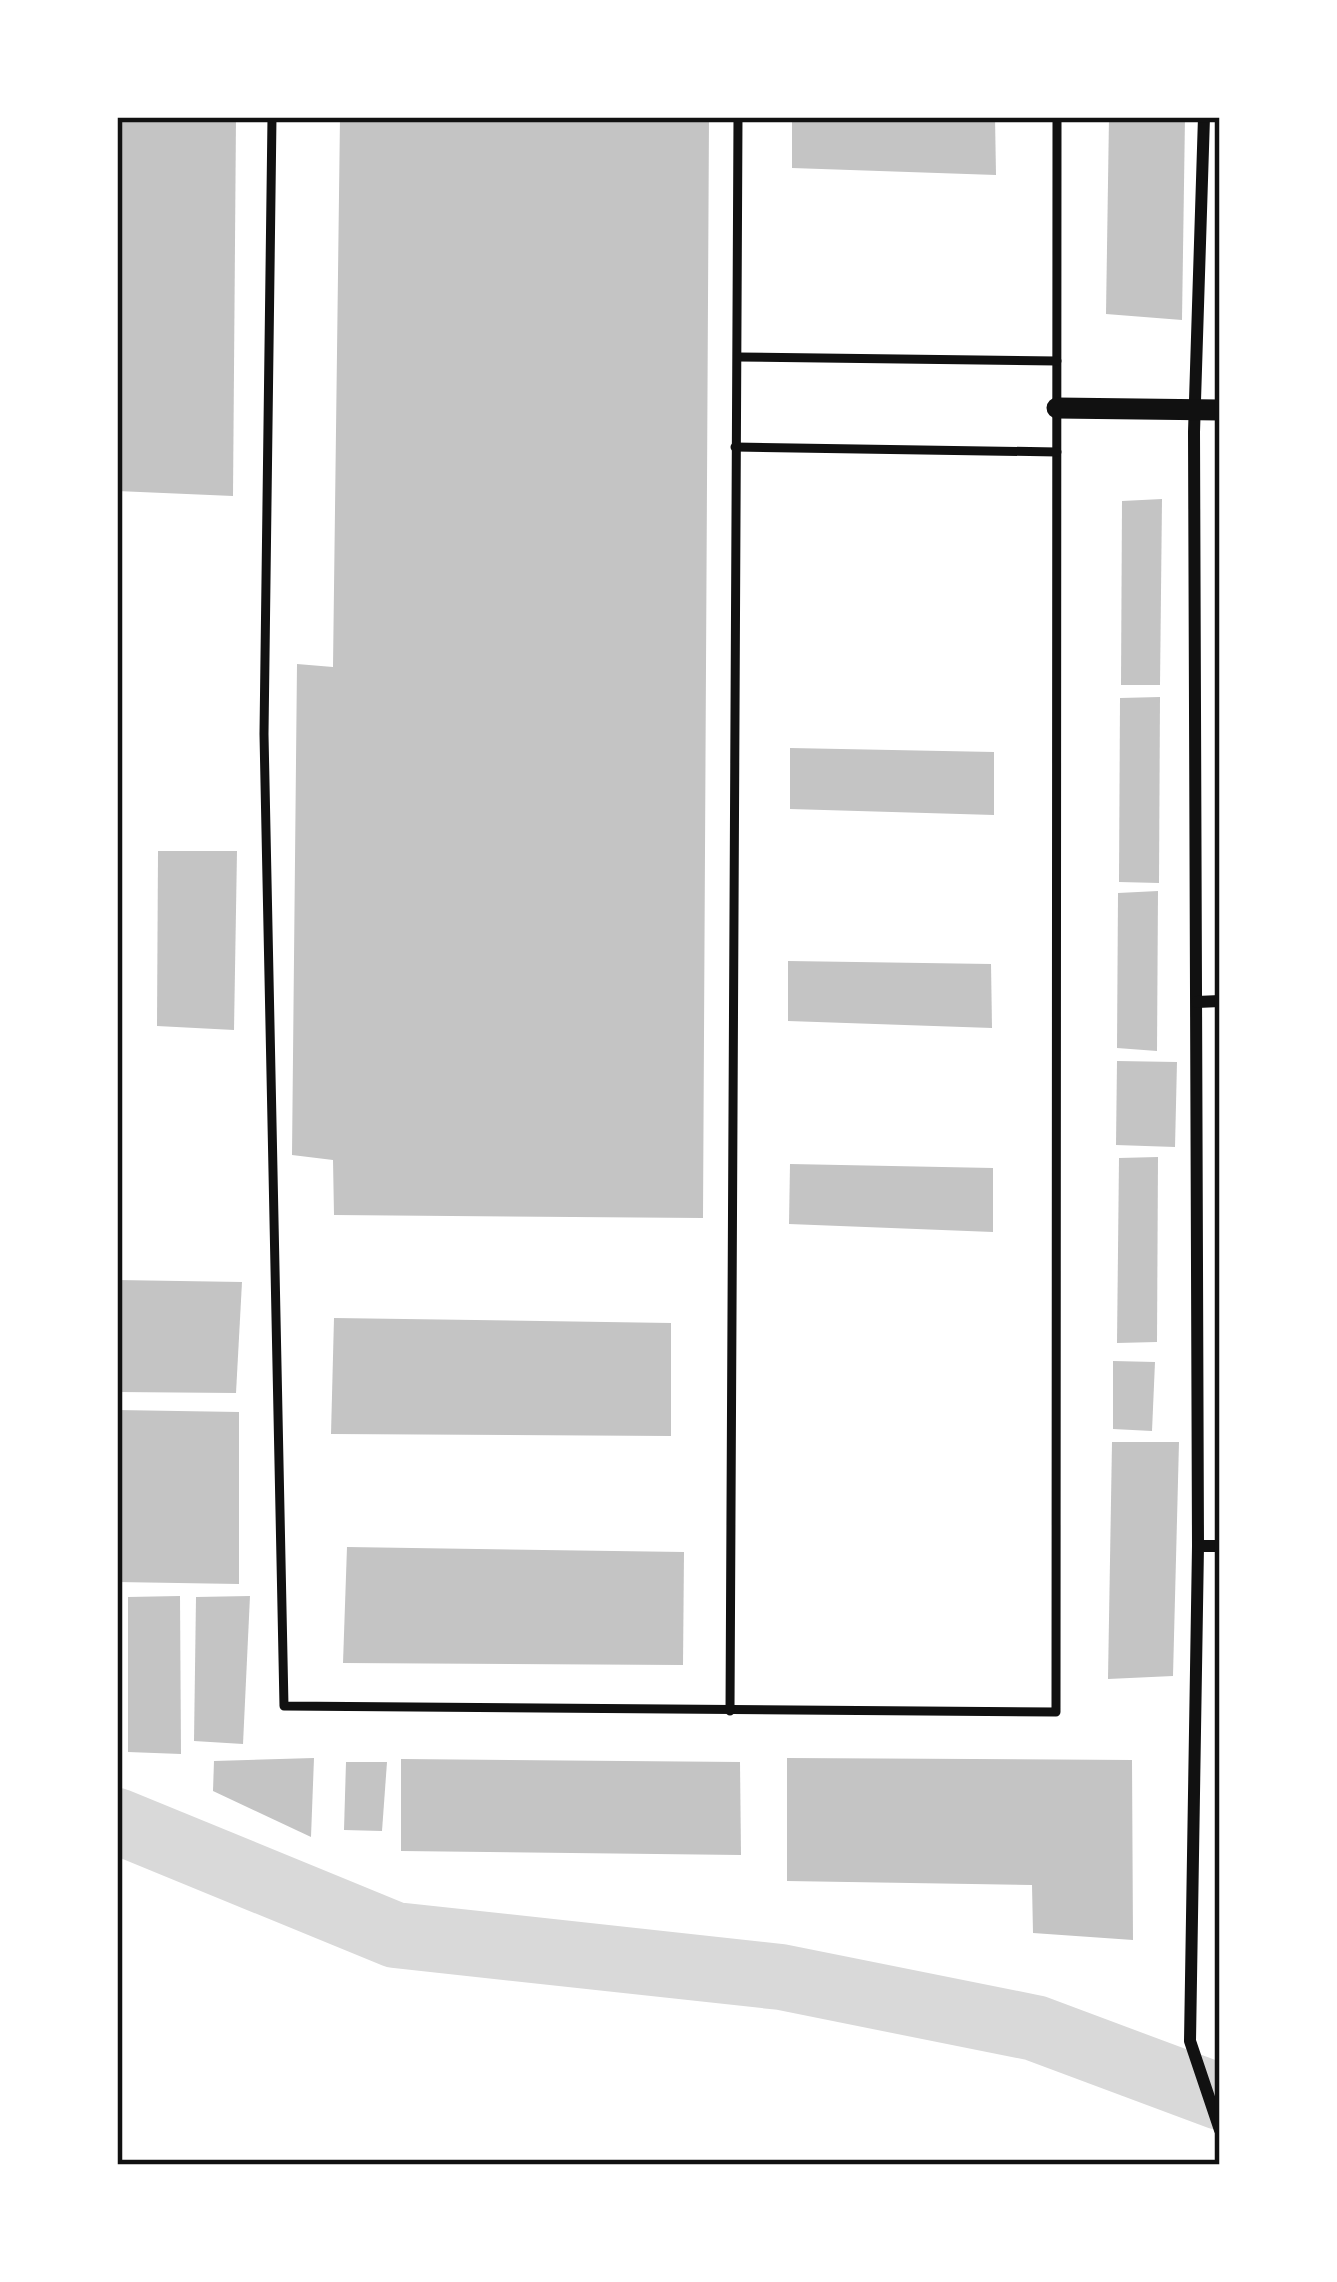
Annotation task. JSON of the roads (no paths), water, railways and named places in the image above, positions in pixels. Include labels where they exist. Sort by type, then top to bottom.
[{"type":"street","points":[[1204,117],[1196,411],[1198,1546],[1190,2041],[1220,2130]]},
{"type":"street","points":[[1057,408],[1220,410]]},
{"type":"street","points":[[1197,1002],[1220,1000]]},
{"type":"street","points":[[1198,1546],[1220,1546]]},
{"type":"lane","points":[[272,117],[264,734],[284,1706],[1056,1712],[1057,117]]},
{"type":"lane","points":[[730,1711],[738,117]]},
{"type":"lane","points":[[738,357],[1057,361]]},
{"type":"lane","points":[[735,447],[1057,452]]},
{"type":"waterway","points":[[117,1821],[395,1935],[781,1977],[1035,2028],[1220,2097]]}]
